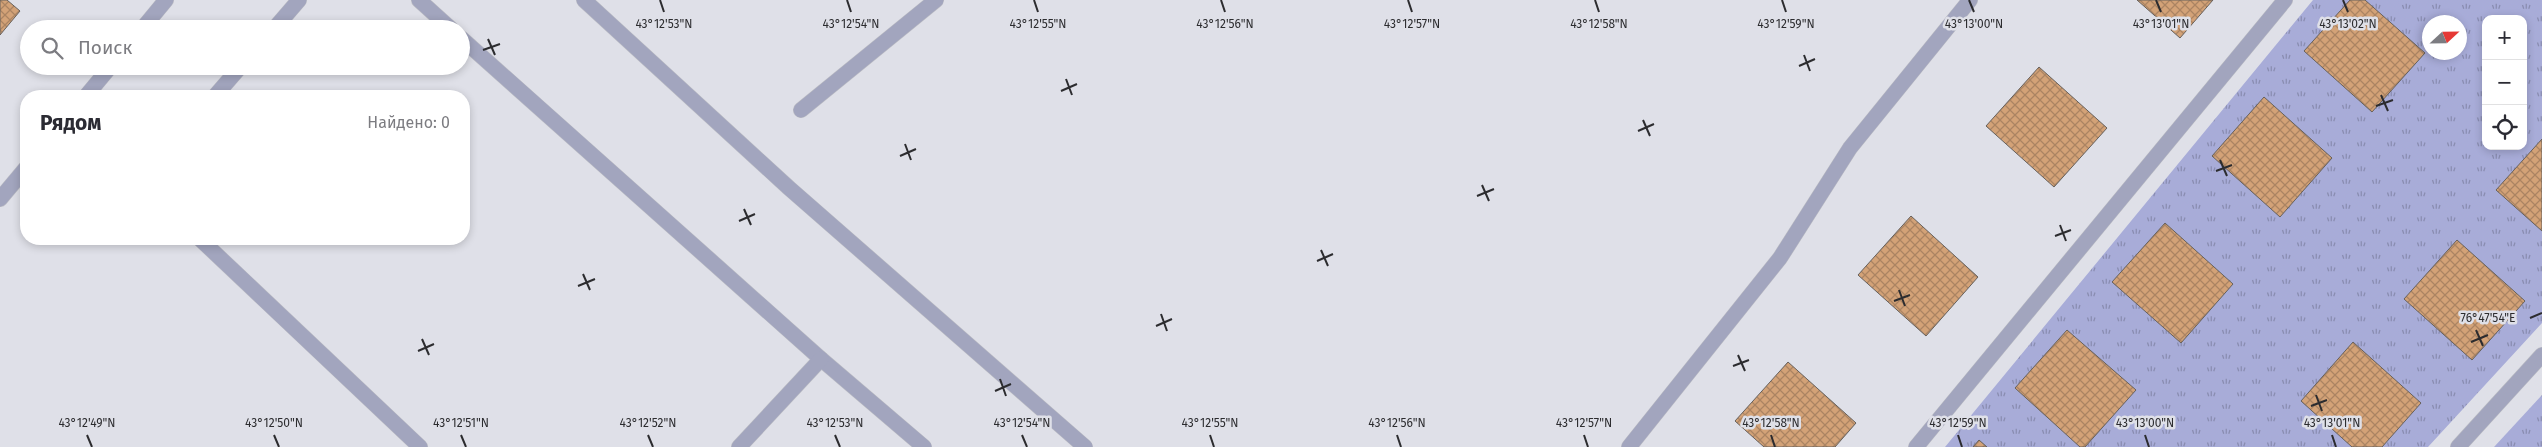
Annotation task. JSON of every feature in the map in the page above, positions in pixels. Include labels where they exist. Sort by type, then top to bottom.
[{"type":"street","points":[[149,20],[166,0]]},
{"type":"street","points":[[282,20],[299,0]]},
{"type":"street","points":[[419,0],[441,20]]},
{"type":"street","points":[[584,0],[789,188],[1085,447]]},
{"type":"street","points":[[801,110],[936,0]]},
{"type":"street","points":[[1629,447],[1780,258],[1850,148],[1970,0]]},
{"type":"street","points":[[1916,447],[2285,0]]},
{"type":"street","points":[[470,46],[924,447]]},
{"type":"street","points":[[91,90],[104,75]]},
{"type":"street","points":[[220,90],[233,75]]},
{"type":"street","points":[[0,198],[20,175]]},
{"type":"street","points":[[206,245],[420,447]]},
{"type":"street","points":[[2458,447],[2542,354]]},
{"type":"street","points":[[739,447],[821,358]]},
{"type":"green space","points":[[2313,0],[2542,0],[2542,323],[2428,447],[1945,447]]},
{"type":"green space","points":[[2542,395],[2542,447],[2494,447]]},
{"type":"building","points":[[0,0],[7,0],[20,11],[0,35]]},
{"type":"building","points":[[2137,0],[2213,0],[2180,38]]},
{"type":"building","points":[[2350,0],[2365,0],[2422,50],[2422,56],[2372,112],[2304,51]]},
{"type":"building","points":[[2039,67],[2107,128],[2054,187],[1986,126]]},
{"type":"building","points":[[2264,97],[2332,158],[2280,217],[2212,156]]},
{"type":"building","points":[[2542,139],[2542,231],[2496,190]]},
{"type":"building","points":[[1911,216],[1978,277],[1926,336],[1858,275]]},
{"type":"building","points":[[2165,223],[2233,284],[2181,343],[2112,282]]},
{"type":"building","points":[[2457,240],[2525,301],[2472,360],[2404,299]]},
{"type":"building","points":[[2067,330],[2136,390],[2085,447],[2080,447],[2015,388]]},
{"type":"building","points":[[2353,342],[2421,403],[2382,447],[2352,447],[2301,401]]},
{"type":"building","points":[[1788,362],[1856,423],[1835,447],[1764,447],[1735,421]]},
{"type":"building","points":[[1979,440],[1987,447],[1973,447]]}]
